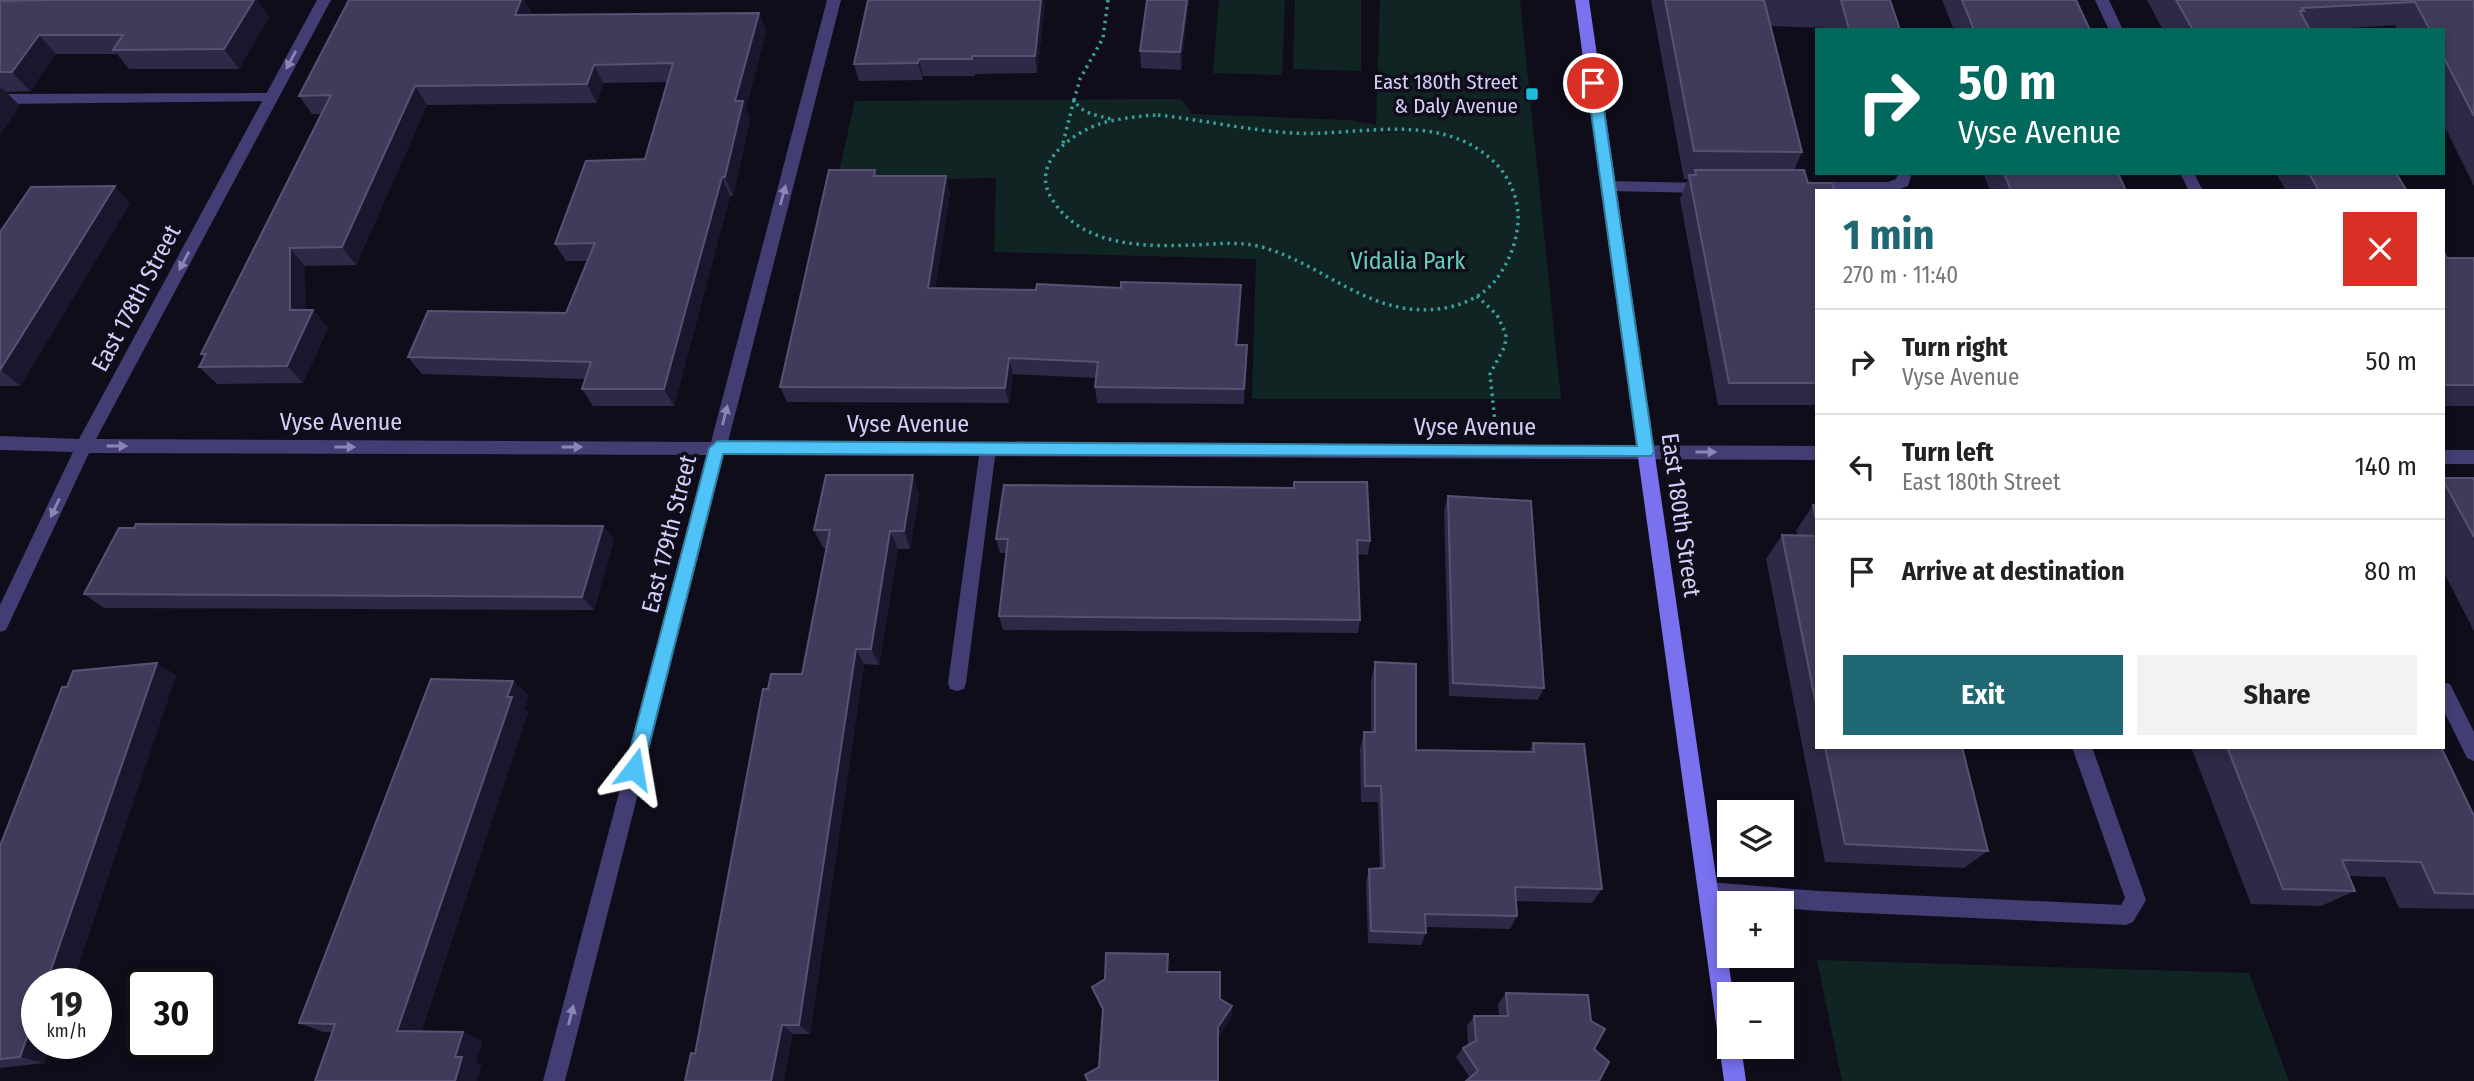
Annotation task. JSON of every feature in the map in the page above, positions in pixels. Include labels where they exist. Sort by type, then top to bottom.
[{"type":"main road","name":"East 180th Street","points":[[1582,0],[1721,982]]},
{"type":"main road","points":[[1732,1059],[1735,1081]]},
{"type":"street","name":"East 178th Street","points":[[0,624],[84,446],[324,0]]},
{"type":"street","name":"East 179th Street","points":[[554,1081],[834,0]]},
{"type":"street","points":[[2102,0],[2115,28]]},
{"type":"street","points":[[0,99],[271,97]]},
{"type":"street","points":[[1795,187],[1889,187],[1903,182],[1905,175]]},
{"type":"street","points":[[1607,186],[1726,188]]},
{"type":"street","name":"Vyse Avenue","points":[[0,443],[84,446],[1815,453]]},
{"type":"street","points":[[957,683],[988,449]]},
{"type":"street","points":[[2445,457],[2474,457]]},
{"type":"street","points":[[2445,694],[2474,752]]},
{"type":"street","points":[[1708,892],[1819,901],[2126,915],[2136,900],[2083,749]]},
{"type":"path","points":[[1062,144],[1083,130],[1116,120],[1167,116],[1223,127],[1325,134],[1412,128],[1445,132],[1484,151],[1504,173],[1518,211],[1516,232],[1502,270],[1495,281],[1477,296],[1441,310],[1419,312],[1401,310],[1354,294],[1283,254],[1261,246],[1235,243],[1147,245],[1094,235],[1067,217],[1055,205],[1045,184],[1046,167],[1062,144],[1076,82],[1105,35],[1108,0]]},
{"type":"path","points":[[1074,100],[1087,113],[1116,120]]},
{"type":"path","points":[[1477,296],[1497,315],[1506,334],[1505,346],[1490,374],[1499,451]]},
{"type":"green space","points":[[1219,0],[1285,0],[1282,75],[1213,73]]},
{"type":"green space","points":[[1295,0],[1361,0],[1361,71],[1293,69]]},
{"type":"green space","name":"Vidalia Park","points":[[1380,0],[1520,0],[1561,399],[1252,399],[1256,259],[994,252],[996,178],[837,181],[855,101],[1181,99],[1192,114],[1348,120],[1376,125]]},
{"type":"green space","points":[[1817,960],[2249,973],[2289,1081],[1842,1081]]},
{"type":"building","points":[[254,0],[224,49],[113,50],[123,35],[39,35],[12,72],[0,72],[0,1]]},
{"type":"building","points":[[349,0],[521,0],[515,15],[759,13],[735,101],[743,101],[725,177],[722,177],[664,389],[582,389],[591,362],[408,357],[428,311],[566,313],[595,243],[555,244],[586,161],[645,159],[673,63],[594,65],[587,84],[415,86],[342,247],[290,248],[290,310],[313,310],[287,366],[199,367],[206,354],[201,354],[331,95],[299,96]]},
{"type":"building","points":[[868,0],[1041,0],[1035,56],[972,56],[972,59],[919,59],[918,63],[854,64]]},
{"type":"building","points":[[1147,0],[1187,0],[1180,52],[1140,51]]},
{"type":"building","points":[[1665,0],[1764,0],[1802,152],[1694,151]]},
{"type":"building","points":[[1841,0],[1890,0],[1899,28],[1849,28]]},
{"type":"building","points":[[1962,0],[2076,0],[2089,28],[1973,28]]},
{"type":"building","points":[[2176,0],[2474,0],[2474,116],[2445,60],[2445,28],[2429,28],[2415,2],[2302,8],[2304,11],[2300,11],[2309,28],[2192,28]]},
{"type":"building","points":[[829,170],[875,170],[874,176],[946,176],[928,288],[1036,290],[1037,284],[1121,288],[1121,282],[1241,285],[1236,345],[1247,345],[1244,389],[1095,387],[1098,362],[1009,358],[1005,388],[780,387]]},
{"type":"building","points":[[1695,170],[1804,170],[1808,183],[1832,183],[1834,189],[1815,189],[1815,383],[1729,383],[1689,175],[1696,175]]},
{"type":"building","points":[[2005,175],[2119,175],[2125,189],[2010,189]]},
{"type":"building","points":[[2310,175],[2397,175],[2406,189],[2318,189]]},
{"type":"building","points":[[115,186],[0,370],[0,232],[31,187]]},
{"type":"building","points":[[2445,254],[2447,258],[2474,258],[2474,385],[2445,385]]},
{"type":"building","points":[[826,475],[913,475],[904,531],[890,531],[871,649],[856,649],[799,1025],[782,1025],[771,1081],[685,1081],[691,1053],[695,1054],[763,689],[768,689],[771,674],[802,674],[830,530],[814,530]]},
{"type":"building","points":[[2445,478],[2474,478],[2474,537],[2445,484]]},
{"type":"building","points":[[1294,482],[1367,482],[1370,541],[1357,540],[1360,620],[999,616],[1008,539],[996,539],[1004,485],[1294,488]]},
{"type":"building","points":[[1448,496],[1531,501],[1544,688],[1453,683]]},
{"type":"building","points":[[136,524],[603,526],[582,597],[84,594],[119,528],[134,528]]},
{"type":"building","points":[[1782,535],[1815,536],[1815,699]]},
{"type":"building","points":[[1375,662],[1416,664],[1416,750],[1534,752],[1533,743],[1584,744],[1602,889],[1515,887],[1517,916],[1425,914],[1426,933],[1371,931],[1369,869],[1384,868],[1381,786],[1365,786],[1364,732],[1375,732]]},
{"type":"building","points":[[157,663],[52,968],[21,968],[20,1057],[0,1059],[0,846],[62,687],[67,687],[73,671]]},
{"type":"building","points":[[431,679],[513,681],[507,697],[512,697],[397,1031],[463,1032],[455,1057],[462,1057],[455,1081],[315,1081],[335,1024],[299,1023]]},
{"type":"building","points":[[1825,749],[1962,749],[1988,851],[1845,844]]},
{"type":"building","points":[[2228,749],[2442,749],[2474,816],[2474,894],[2435,893],[2421,862],[2342,860],[2355,891],[2283,889]]},
{"type":"building","points":[[1106,953],[1168,954],[1167,972],[1220,972],[1220,999],[1232,1006],[1218,1027],[1218,1081],[1088,1081],[1085,1075],[1099,1067],[1103,1009],[1092,987],[1105,979]]},
{"type":"building","points":[[1506,993],[1588,995],[1591,1021],[1605,1029],[1594,1049],[1609,1062],[1599,1081],[1466,1081],[1478,1071],[1463,1048],[1476,1041],[1474,1016],[1508,1016]]},
{"type":"place","name":"East 180th Street & Daly Avenue","points":[[1532,94]]},
{"type":"route","points":[[634,769],[717,448],[1646,452],[1593,83]]}]
